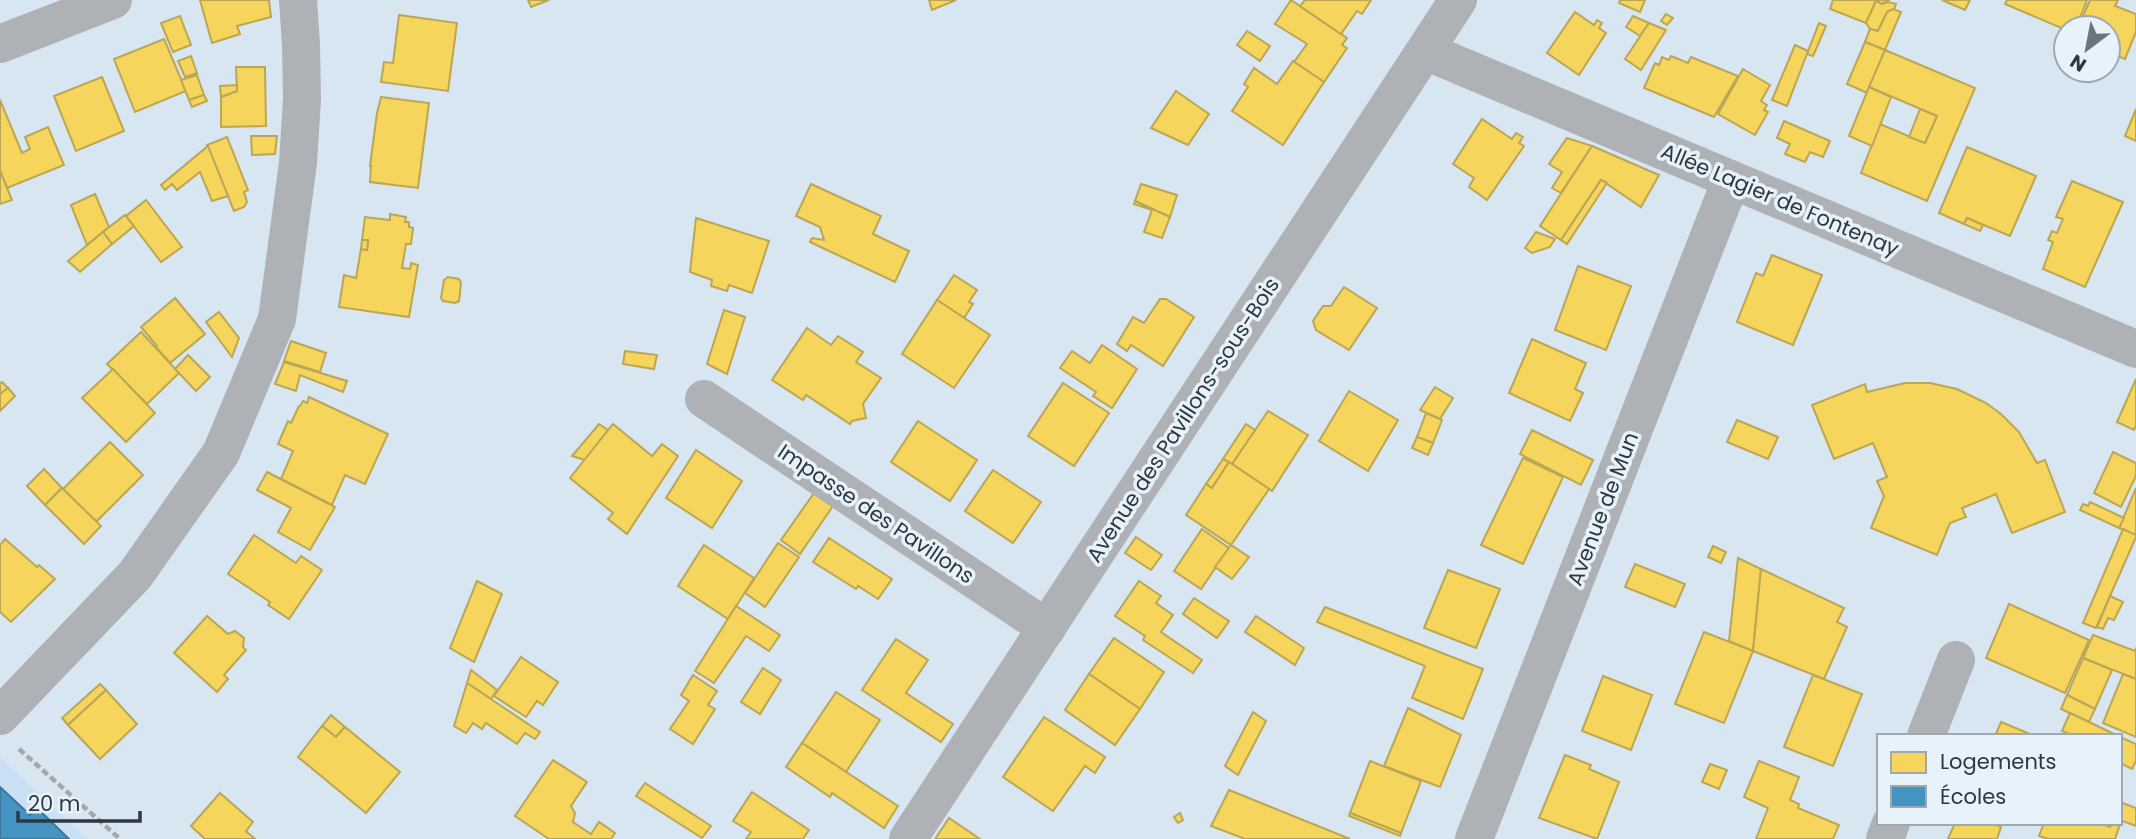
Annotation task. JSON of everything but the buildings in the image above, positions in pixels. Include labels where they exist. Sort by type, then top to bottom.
[{"type":"street","points":[[0,44],[113,0]]},
{"type":"street","points":[[5,728],[135,575],[221,453],[277,320],[301,124],[302,44],[298,0]]},
{"type":"street","name":"Avenue des Pavillons-sous-Bois","points":[[908,839],[1458,0]]},
{"type":"street","name":"Allée Lagier de Fontenay","points":[[1425,51],[2136,349]]},
{"type":"street","name":"Avenue de Mun","points":[[1475,839],[1731,180]]},
{"type":"street","name":"Impasse des Pavillons","points":[[704,399],[1047,628]]},
{"type":"street","points":[[1927,734],[1956,660]]},
{"type":"path","points":[[5,728],[120,839]]},
{"type":"shaded area","points":[[0,757],[87,839],[0,839]]}]
